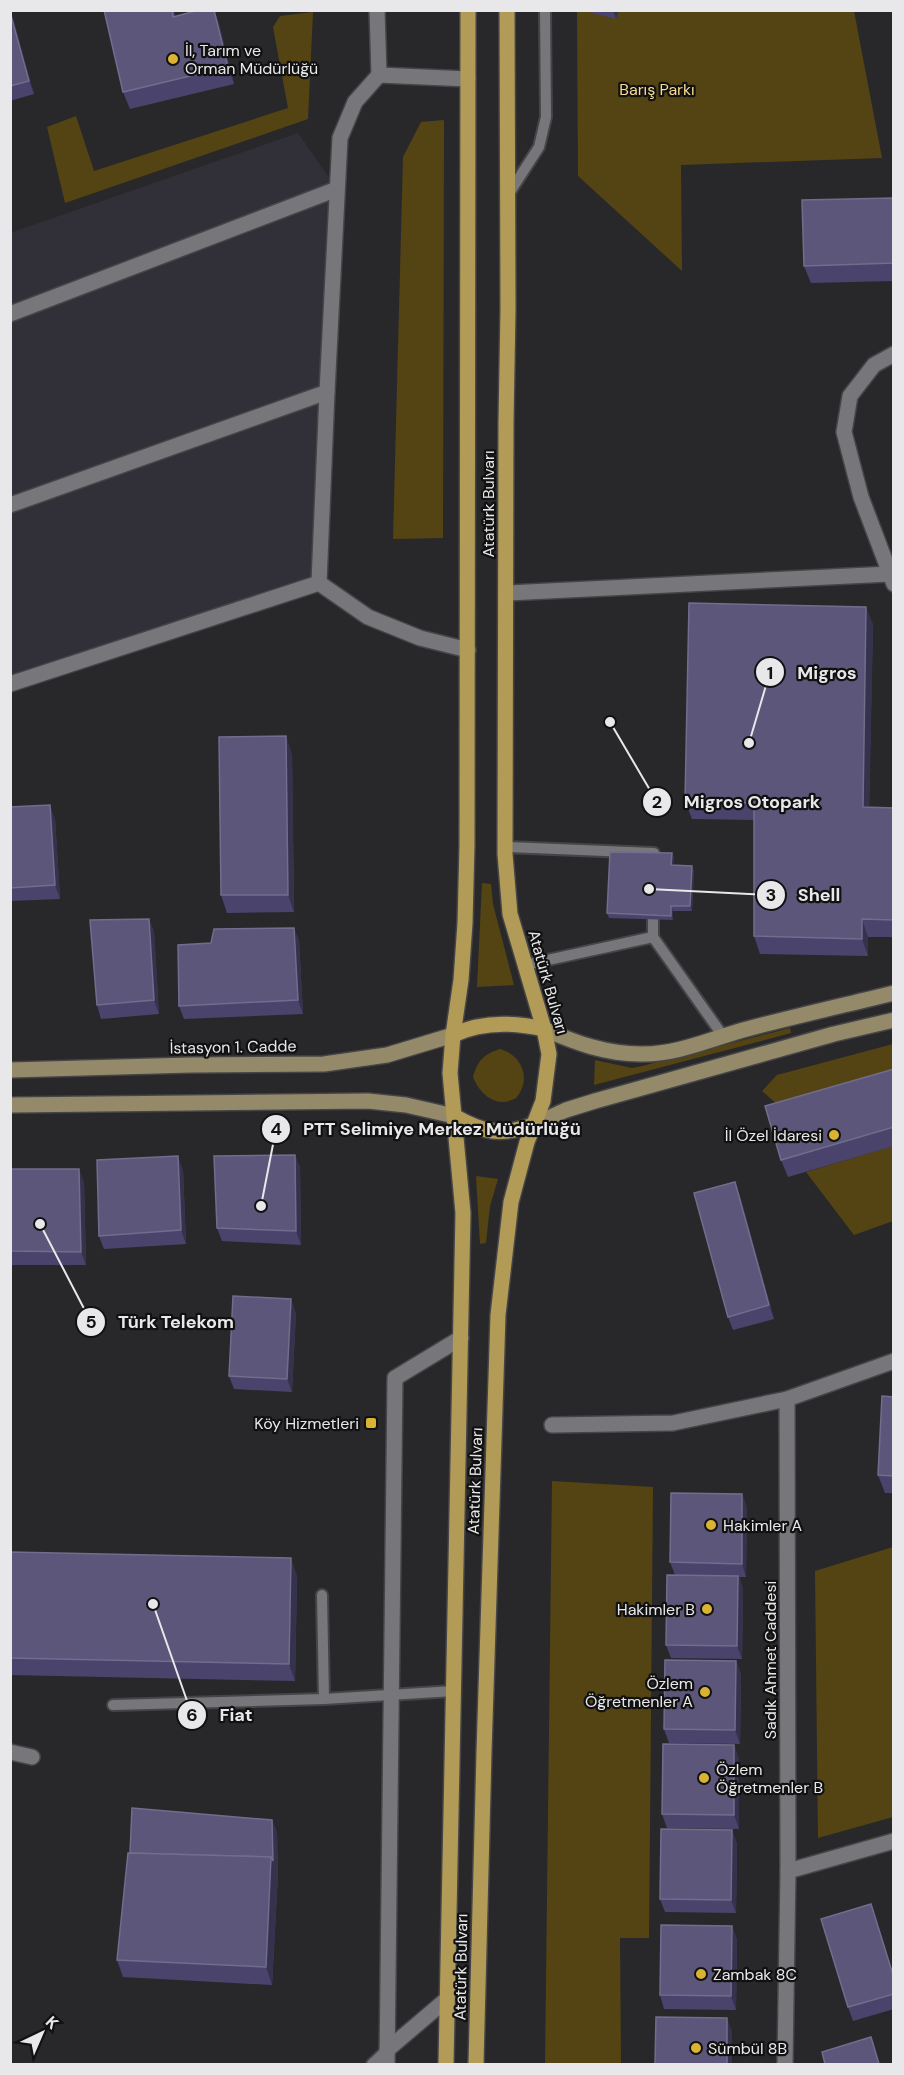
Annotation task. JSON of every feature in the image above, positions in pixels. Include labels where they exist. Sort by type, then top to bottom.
[{"type":"main road","name":"Atatürk Bulvarı","points":[[446,2064],[463,1213],[450,1073],[461,980],[467,845],[468,10]]},
{"type":"main road","name":"Atatürk Bulvarı","points":[[477,2064],[484,1740],[498,1315],[511,1202],[543,1101],[549,1054],[544,1029],[510,914],[505,847],[507,10]]},
{"type":"main road","points":[[453,1035],[476,1026],[526,1025],[544,1029],[602,1051],[643,1054],[670,1051],[894,993]]},
{"type":"main road","points":[[10,1105],[358,1101],[406,1105],[454,1116],[480,1129],[504,1133],[534,1125],[566,1110],[595,1101],[834,1034],[894,1020]]},
{"type":"main road","name":"İstasyon 1. Cadde","points":[[10,1070],[324,1064],[387,1055],[453,1035]]},
{"type":"street","points":[[319,582],[340,138],[355,102],[380,75],[377,10]]},
{"type":"street","points":[[380,75],[468,79]]},
{"type":"street","points":[[10,314],[337,189]]},
{"type":"street","points":[[506,593],[892,579],[861,497],[844,432],[850,396],[874,365],[894,354]]},
{"type":"street","points":[[10,505],[327,392]]},
{"type":"street","points":[[319,582],[368,616],[420,638],[468,650]]},
{"type":"street","points":[[10,684],[319,582]]},
{"type":"street","points":[[387,2057],[395,1378],[460,1338]]},
{"type":"street","points":[[552,1425],[673,1422],[787,1399],[894,1361]]},
{"type":"street","name":"Sadık Ahmet Caddesi","points":[[785,2064],[788,1871],[787,1399]]},
{"type":"street","points":[[10,1752],[32,1757]]},
{"type":"street","points":[[788,1871],[894,1841]]},
{"type":"street","points":[[387,2057],[447,1999]]},
{"type":"lane","points":[[508,195],[539,147],[546,117],[545,10]]},
{"type":"lane","points":[[505,847],[654,853],[654,857]]},
{"type":"lane","points":[[653,920],[653,937],[723,1036]]},
{"type":"lane","points":[[525,965],[653,937]]},
{"type":"lane","points":[[322,1595],[324,1699]]},
{"type":"lane","points":[[113,1705],[324,1699],[454,1691]]},
{"type":"lane","points":[[372,2064],[387,2057]]},
{"type":"shaded area","points":[[298,133],[337,189],[319,583],[11,684],[10,233]]},
{"type":"green space","name":"Barış Parkı","points":[[577,11],[854,11],[882,158],[681,165],[682,271],[578,176]]},
{"type":"green space","points":[[313,12],[308,119],[65,203],[47,127],[76,116],[94,171],[288,108],[273,27],[280,16]]},
{"type":"green space","points":[[444,120],[443,538],[393,539],[403,157],[421,122]]},
{"type":"green space","points":[[482,883],[491,884],[493,904],[514,985],[477,987]]},
{"type":"green space","points":[[790,1028],[791,1033],[594,1085],[595,1060],[632,1068]]},
{"type":"green space","points":[[893,1044],[893,1088],[777,1104],[762,1091],[777,1075]]},
{"type":"green space","points":[[500,1049],[508,1052],[519,1062],[524,1076],[521,1091],[516,1098],[502,1102],[485,1094],[473,1077],[482,1059]]},
{"type":"green space","points":[[893,1146],[893,1221],[854,1235],[806,1172]]},
{"type":"green space","points":[[476,1176],[498,1179],[490,1206],[486,1243],[480,1244]]},
{"type":"green space","points":[[552,1481],[653,1487],[649,1938],[620,1938],[621,2064],[545,2064]]},
{"type":"green space","points":[[893,1547],[893,1817],[818,1838],[815,1571]]},
{"type":"building","name":"İl, Tarım ve Orman Müdürlüğü","points":[[104,10],[172,10],[173,17],[199,10],[214,10],[228,67],[123,92]]},
{"type":"building","points":[[10,12],[29,81],[10,86]]},
{"type":"building","points":[[894,198],[894,263],[804,266],[802,200]]},
{"type":"building","points":[[689,603],[866,607],[863,807],[894,808],[894,920],[862,919],[862,939],[754,936],[754,803],[685,801]]},
{"type":"building","points":[[286,736],[288,895],[221,895],[219,737]]},
{"type":"building","points":[[50,805],[55,885],[10,888],[10,807]]},
{"type":"building","points":[[610,852],[672,853],[671,865],[692,866],[690,906],[671,906],[671,916],[607,913]]},
{"type":"building","points":[[149,919],[154,1000],[97,1005],[90,920]]},
{"type":"building","points":[[294,928],[298,1000],[179,1006],[178,945],[211,943],[214,929]]},
{"type":"building","name":"İl Özel İdaresi","points":[[894,1069],[894,1127],[781,1160],[765,1106]]},
{"type":"building","points":[[295,1155],[296,1231],[217,1228],[214,1156]]},
{"type":"building","points":[[178,1156],[181,1230],[99,1236],[97,1160]]},
{"type":"building","points":[[10,1169],[79,1169],[81,1252],[10,1251]]},
{"type":"building","points":[[735,1182],[769,1305],[728,1317],[694,1193]]},
{"type":"building","points":[[233,1296],[291,1299],[287,1379],[229,1376]]},
{"type":"building","points":[[882,1396],[894,1397],[894,1476],[878,1475]]},
{"type":"building","name":"Hakimler A","points":[[671,1493],[742,1494],[742,1564],[670,1562]]},
{"type":"building","points":[[10,1552],[291,1558],[289,1664],[10,1658]]},
{"type":"building","name":"Hakimler B","points":[[667,1575],[738,1576],[737,1646],[666,1645]]},
{"type":"building","name":"Özlem Öğretmenler A","points":[[665,1660],[736,1661],[735,1730],[664,1729]]},
{"type":"building","name":"Özlem Öğretmenler B","points":[[663,1744],[734,1745],[734,1815],[662,1814]]},
{"type":"building","points":[[132,1808],[272,1820],[273,1861],[271,1857],[130,1853]]},
{"type":"building","points":[[661,1829],[732,1830],[731,1900],[660,1899]]},
{"type":"building","points":[[128,1853],[271,1857],[266,1967],[117,1960]]},
{"type":"building","points":[[871,1904],[894,1978],[894,1994],[848,2007],[821,1919]]},
{"type":"building","name":"Zambak 8C","points":[[661,1925],[732,1926],[731,1996],[660,1995]]},
{"type":"building","name":"Sümbül 8B","points":[[656,2017],[727,2018],[727,2064],[655,2064]]},
{"type":"building","points":[[871,2037],[879,2064],[825,2064],[822,2052]]},
{"type":"place","name":"İl, Tarım ve Orman Müdürlüğü","points":[[173,59]]},
{"type":"place","name":"Migros Otopark","points":[[610,722]]},
{"type":"place","name":"Migros","points":[[749,743]]},
{"type":"place","name":"Shell","points":[[649,889]]},
{"type":"place","name":"İl Özel İdaresi","points":[[834,1135]]},
{"type":"place","name":"PTT Selimiye Merkez Müdürlüğü","points":[[261,1206]]},
{"type":"place","name":"Türk Telekom","points":[[40,1224]]},
{"type":"place","name":"Köy Hizmetleri","points":[[371,1423]]},
{"type":"place","name":"Hakimler A","points":[[711,1525]]},
{"type":"place","name":"Fiat","points":[[153,1604]]},
{"type":"place","name":"Hakimler B","points":[[707,1609]]},
{"type":"place","name":"Özlem Öğretmenler A","points":[[705,1692]]},
{"type":"place","name":"Özlem Öğretmenler B","points":[[704,1778]]},
{"type":"place","name":"Zambak 8C","points":[[701,1974]]},
{"type":"place","name":"Sümbül 8B","points":[[696,2048]]}]
